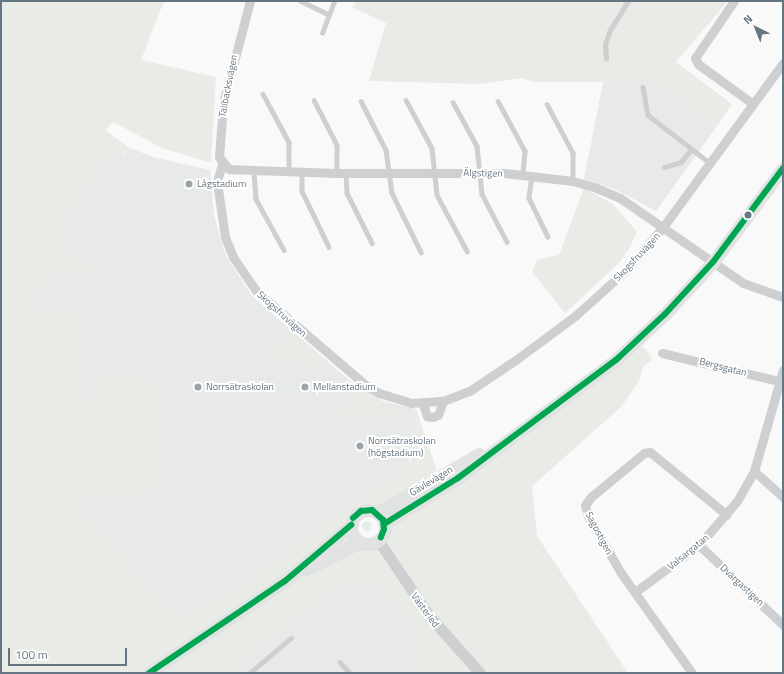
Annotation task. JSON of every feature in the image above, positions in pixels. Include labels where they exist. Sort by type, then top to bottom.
[{"type":"main road","name":"Gävlevägen","points":[[384,524],[458,478],[507,440],[568,398],[616,360],[656,323],[713,262],[783,168]]},
{"type":"main road","name":"Gävlevägen","points":[[150,673],[286,580],[351,525],[353,518],[361,511],[377,513],[455,467],[507,440]]},
{"type":"main road","points":[[377,513],[384,524],[383,533],[378,540]]},
{"type":"main road","points":[[351,525],[353,535],[360,542]]},
{"type":"main road","name":"Gävlevägen","points":[[286,580],[360,542],[369,544],[378,540]]},
{"type":"street","name":"Tallbacksvägen","points":[[225,167],[219,150],[223,103],[250,1]]},
{"type":"street","points":[[734,1],[695,58],[698,64],[753,104]]},
{"type":"street","name":"Skogsfruvägen","points":[[225,167],[217,182],[225,237],[233,257],[257,292],[368,387],[394,399],[423,404],[444,401],[471,390],[562,326],[626,270],[663,227],[783,63]]},
{"type":"street","name":"Älgstigen","points":[[225,167],[254,171],[302,173],[480,172],[528,175],[572,181],[608,192],[663,227],[743,283],[760,291],[783,297]]},
{"type":"street","name":"Bergsgatan","points":[[662,353],[782,382]]},
{"type":"street","name":"Valsargatan","points":[[635,592],[699,546],[727,515],[754,471],[782,382],[783,370]]},
{"type":"street","points":[[423,404],[427,416],[433,417],[438,415],[444,401]]},
{"type":"street","name":"Sagostigen","points":[[692,673],[621,573],[588,516],[585,505],[591,497],[644,453],[650,452],[727,515]]},
{"type":"street","points":[[754,471],[783,497]]},
{"type":"street","name":"Västerled","points":[[378,540],[430,617],[480,673]]},
{"type":"street","name":"Dvärgastigen","points":[[699,546],[783,625]]},
{"type":"lane","points":[[301,1],[328,14]]},
{"type":"lane","points":[[322,33],[334,1]]},
{"type":"lane","points":[[606,59],[605,45],[610,30],[628,1]]},
{"type":"lane","points":[[644,87],[648,115],[710,163]]},
{"type":"lane","points":[[263,94],[289,142],[289,172]]},
{"type":"lane","points":[[314,100],[338,145],[342,173],[347,193],[372,243]]},
{"type":"lane","points":[[406,100],[432,148],[436,172],[437,195],[467,250]]},
{"type":"lane","points":[[361,101],[386,150],[392,193],[421,252]]},
{"type":"lane","points":[[498,101],[525,151],[529,198],[548,237]]},
{"type":"lane","points":[[453,102],[477,146],[482,194],[507,242]]},
{"type":"lane","points":[[547,104],[573,153],[572,181]]},
{"type":"lane","points":[[664,167],[681,162],[691,149]]},
{"type":"lane","points":[[254,171],[256,199],[284,250]]},
{"type":"lane","points":[[302,173],[302,191],[329,246]]},
{"type":"lane","points":[[251,672],[291,638]]},
{"type":"lane","points":[[340,662],[350,673]]},
{"type":"shaded area","points":[[1,1],[164,1],[141,60],[216,77],[211,163],[162,148],[113,122],[105,130],[128,147],[121,158],[109,159],[94,173],[74,206],[58,255],[56,275],[40,285],[40,313],[85,312],[85,406],[94,406],[94,377],[156,378],[155,493],[93,493],[80,510],[182,621],[279,559],[389,477],[407,466],[399,465],[399,461],[410,462],[411,460],[414,441],[411,408],[416,409],[437,471],[392,499],[507,440],[635,343],[646,349],[652,360],[643,366],[640,379],[622,406],[532,486],[537,536],[628,673],[432,673],[428,669],[424,673],[416,673],[406,661],[413,654],[406,644],[419,633],[378,581],[353,584],[323,597],[245,657],[237,668],[241,673],[1,673]],"holes":[[[372,510],[381,516],[384,529],[381,537],[374,542],[364,543],[356,539],[351,525],[357,514]]]},
{"type":"shaded area","points":[[356,1],[728,1],[676,62],[732,104],[717,126],[646,77],[603,82],[533,82],[521,78],[480,84],[369,81],[386,23],[352,7]]},
{"type":"shaded area","points":[[646,77],[717,126],[656,211],[614,189],[584,179],[603,82]]},
{"type":"shaded area","name":"Norrsätraskolan","points":[[128,147],[153,157],[210,170],[214,214],[219,234],[227,257],[252,296],[362,391],[382,401],[411,408],[414,441],[408,466],[389,477],[279,559],[182,621],[80,510],[39,407],[40,285],[56,275],[58,255],[74,206],[94,173],[109,159],[125,154]]},
{"type":"shaded area","points":[[584,188],[613,204],[637,232],[629,249],[619,263],[565,313],[532,272],[537,260],[559,255]]},
{"type":"shaded area","points":[[63,258],[104,261],[103,276],[62,274]]},
{"type":"shaded area","points":[[292,331],[320,356],[320,365],[297,365],[297,358],[289,357],[264,358],[264,347],[278,344]]},
{"type":"shaded area","points":[[352,383],[382,401],[382,409],[399,409],[399,415],[322,416],[319,413],[339,412]]},
{"type":"shaded area","points":[[365,521],[369,521],[372,526],[369,531],[365,531],[362,528],[362,524]]},
{"type":"shaded area","points":[[378,581],[419,633],[428,669],[432,673],[241,673],[237,668],[245,657],[323,597],[353,584]]},
{"type":"transit line","points":[[384,524],[458,478],[616,360],[665,314],[713,262],[783,168]]},
{"type":"transit line","points":[[353,518],[361,511],[372,510],[383,520],[384,529],[381,537]]},
{"type":"transit line","points":[[149,673],[285,581],[351,525]]},
{"type":"place","name":"Lågstadium","points":[[189,184]]},
{"type":"place","name":"Norrsätraskolan","points":[[198,387]]},
{"type":"place","name":"Mellanstadium","points":[[305,387]]},
{"type":"place","name":"Norrsätraskolan (högstadium)","points":[[360,446]]}]
